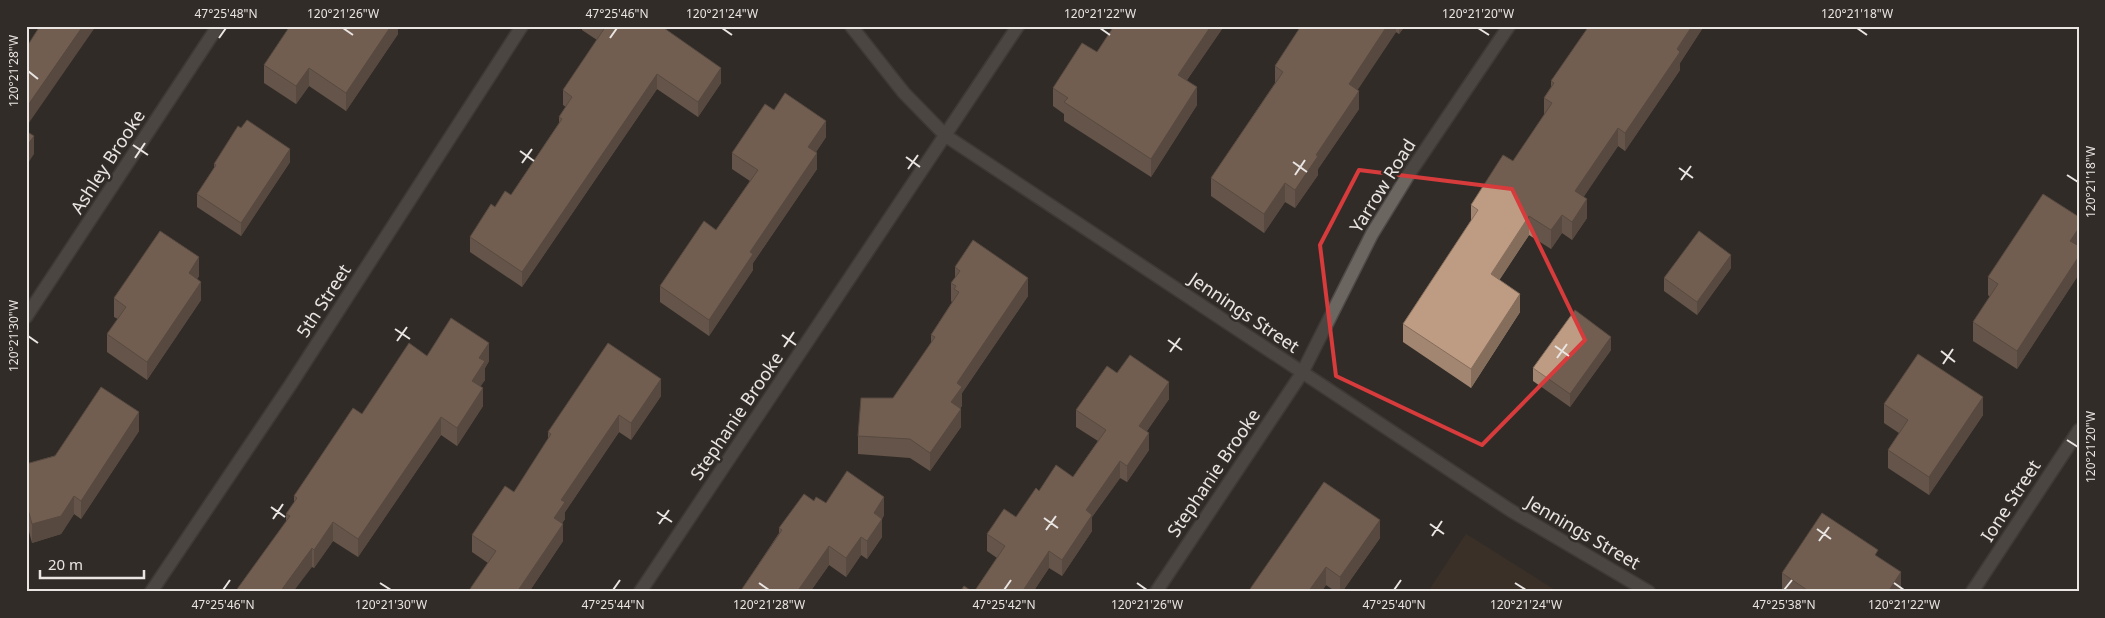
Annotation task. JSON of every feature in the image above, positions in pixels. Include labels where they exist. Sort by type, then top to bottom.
[{"type":"street","name":"Ashley Brooke","points":[[26,317],[218,26]]},
{"type":"street","name":"5th Street","points":[[151,592],[291,384],[522,26]]},
{"type":"street","name":"Jennings Street","points":[[851,26],[904,93],[946,136],[1510,510],[1649,592]]},
{"type":"street","name":"Stephanie Brooke","points":[[640,592],[1018,26]]},
{"type":"street","name":"Yarrow Road","points":[[1302,373],[1372,234],[1407,177],[1509,26]]},
{"type":"street","name":"Stephanie Brooke","points":[[1156,592],[1302,373]]},
{"type":"street","name":"Ione Street","points":[[1972,592],[2079,430]]},
{"type":"highlighted area","points":[[1359,170],[1512,189],[1585,340],[1482,445],[1336,376],[1320,245]]},
{"type":"shaded area","points":[[1466,534],[1558,592],[1428,592]]},
{"type":"building","points":[[40,26],[83,26],[26,108],[26,48]]},
{"type":"building","points":[[290,26],[316,26],[319,28],[320,26],[391,26],[346,93],[309,68],[296,86],[264,65]]},
{"type":"building","points":[[599,26],[661,26],[721,68],[698,102],[657,74],[522,272],[470,237],[491,204],[495,207],[505,191],[511,195],[562,119],[559,117],[572,97],[563,90],[604,29]]},
{"type":"building","points":[[1114,26],[1211,26],[1178,75],[1197,87],[1151,159],[1064,102],[1068,98],[1053,88],[1082,43],[1097,52]]},
{"type":"building","points":[[1301,26],[1387,26],[1349,84],[1359,91],[1316,155],[1318,156],[1295,190],[1285,183],[1264,214],[1211,178],[1283,72],[1275,66]]},
{"type":"building","points":[[1589,26],[1692,26],[1677,49],[1680,52],[1625,133],[1618,128],[1575,191],[1587,199],[1572,222],[1562,215],[1551,230],[1529,216],[1491,274],[1520,294],[1471,369],[1403,324],[1478,210],[1471,205],[1503,155],[1513,161],[1552,103],[1544,98],[1554,83],[1551,81]]},
{"type":"building","points":[[785,93],[826,121],[808,147],[817,153],[750,252],[753,254],[709,320],[660,286],[704,221],[716,230],[758,170],[732,153],[765,104],[774,110]]},
{"type":"building","points":[[247,120],[290,149],[241,223],[197,194],[238,126],[241,128]]},
{"type":"building","points":[[26,131],[34,136],[26,147]]},
{"type":"building","points":[[2043,194],[2079,217],[2079,228],[2070,241],[2079,246],[2079,256],[2017,351],[1973,322],[1998,284],[1988,277]]},
{"type":"building","points":[[160,231],[199,257],[189,273],[201,282],[147,362],[107,334],[126,307],[114,298]]},
{"type":"building","points":[[1699,231],[1731,255],[1697,302],[1664,278]]},
{"type":"building","points":[[973,240],[1028,278],[957,383],[962,387],[951,402],[961,409],[930,453],[910,439],[858,436],[861,398],[893,398],[935,337],[931,335],[959,292],[954,289],[956,286],[951,283],[960,271],[955,267]]},
{"type":"building","points":[[1575,310],[1611,337],[1570,394],[1533,368]]},
{"type":"building","points":[[451,318],[489,343],[479,358],[485,361],[472,381],[483,388],[457,428],[441,417],[358,539],[333,522],[314,550],[312,548],[280,592],[235,592],[290,516],[286,514],[297,498],[294,496],[353,408],[362,414],[409,343],[427,356]]},
{"type":"building","points":[[608,343],[661,379],[631,423],[619,415],[561,500],[565,502],[554,518],[563,524],[517,592],[468,592],[496,551],[472,535],[505,486],[514,492],[551,434],[548,432]]},
{"type":"building","points":[[1918,354],[1983,397],[1929,477],[1888,450],[1908,420],[1884,404]]},
{"type":"building","points":[[1130,355],[1169,382],[1139,426],[1149,433],[1127,466],[1120,461],[1086,510],[1092,515],[1062,560],[1049,551],[1022,592],[974,592],[1005,546],[987,534],[1004,509],[1016,517],[1036,488],[1039,491],[1056,465],[1073,477],[1106,430],[1076,410],[1107,366],[1117,373]]},
{"type":"building","points":[[101,387],[139,412],[81,501],[74,496],[61,516],[32,524],[26,502],[26,464],[55,456]]},
{"type":"building","points":[[847,471],[884,497],[874,513],[882,519],[867,541],[861,537],[846,558],[829,546],[797,592],[740,592],[782,530],[779,528],[804,494],[814,501],[816,497],[826,503]]},
{"type":"building","points":[[1324,482],[1380,520],[1340,577],[1326,567],[1308,592],[1248,592]]},
{"type":"building","points":[[1822,513],[1878,550],[1875,555],[1901,572],[1888,592],[1810,592],[1782,573]]},
{"type":"building","points":[[964,586],[973,592],[960,592]]}]
